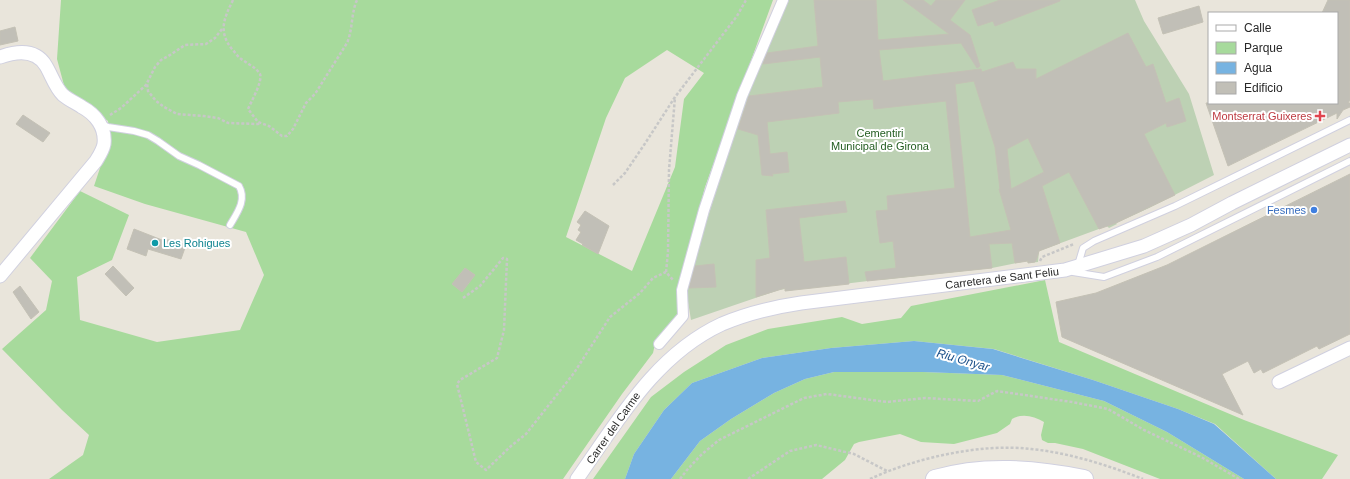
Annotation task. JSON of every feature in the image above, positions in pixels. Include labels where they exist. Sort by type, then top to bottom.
[{"type":"main road","points":[[935,479],[959,473],[1009,469],[1058,474],[1084,479]]},
{"type":"street","points":[[659,344],[683,316],[682,290],[704,210],[742,96],[783,0]]},
{"type":"street","points":[[0,57],[15,53],[30,52],[36,55],[43,61],[56,86],[63,95],[89,111],[100,122],[104,144],[96,161],[0,276]]},
{"type":"street","name":"Carretera de Sant Feliu","points":[[650,378],[680,351],[699,337],[743,316],[769,308],[1065,270],[1144,246],[1190,225],[1350,145]]},
{"type":"street","points":[[1279,382],[1350,348]]},
{"type":"street","name":"Carrer del Carme","points":[[577,479],[633,399],[650,378]]},
{"type":"lane","points":[[1078,266],[1083,248],[1094,241],[1175,206],[1350,120]]},
{"type":"lane","points":[[100,122],[108,127],[148,135],[179,156],[239,186],[242,192],[242,201],[230,225]]},
{"type":"lane","points":[[1065,270],[1104,277],[1157,257],[1350,161]]},
{"type":"path","points":[[100,122],[116,112],[147,83],[155,67],[161,60],[185,45],[206,44],[215,38],[223,29],[233,0]]},
{"type":"path","points":[[223,29],[226,41],[237,55],[260,74],[260,82],[255,97],[248,109],[258,122],[269,126],[282,136],[286,136],[290,134],[306,103],[315,94],[348,43],[357,0]]},
{"type":"path","points":[[612,185],[625,173],[675,97],[733,22],[746,0]]},
{"type":"path","points":[[147,83],[148,92],[156,101],[178,114],[218,118],[228,123],[261,123]]},
{"type":"path","points":[[675,97],[669,170],[668,252],[666,272],[682,290]]},
{"type":"path","points":[[463,298],[480,286],[504,258],[507,258],[504,330],[497,358],[460,380],[457,384],[476,462],[486,470],[526,434],[574,373],[610,317],[640,292],[653,278],[666,272]]},
{"type":"path","points":[[680,479],[700,455],[719,440],[804,398],[827,394],[887,402],[925,398],[978,401],[997,391],[1108,409],[1144,430],[1201,457],[1238,479]]},
{"type":"path","points":[[748,479],[790,451],[816,445],[854,454],[888,471]]},
{"type":"green space","points":[[61,0],[773,0],[705,187],[677,294],[680,315],[655,344],[653,353],[622,394],[563,479],[49,479],[83,455],[89,435],[62,410],[2,349],[46,310],[52,281],[30,258],[80,191],[129,215],[112,260],[77,277],[80,320],[157,342],[240,330],[264,275],[246,232],[145,204],[94,186],[110,138],[108,121],[65,89],[57,59]],"holes":[[[667,50],[704,73],[684,99],[675,167],[632,271],[566,237],[606,118],[625,78]]]},
{"type":"green space","name":"Cementiri Municipal de Girona","points":[[788,0],[1135,0],[1144,21],[1189,94],[1214,175],[1116,223],[1117,224],[1109,228],[1107,226],[1039,251],[1038,262],[1028,263],[1027,261],[992,268],[869,280],[785,291],[785,289],[779,290],[691,320],[686,289],[690,274],[746,95]]},
{"type":"green space","points":[[1045,280],[1059,342],[1244,420],[1338,455],[1322,479],[1276,479],[1215,424],[1178,409],[1093,380],[994,349],[914,341],[831,348],[762,358],[692,383],[664,410],[634,454],[625,479],[593,479],[651,397],[684,372],[726,345],[768,329],[842,317],[862,324],[901,318],[911,306]]},
{"type":"green space","points":[[834,372],[923,372],[1002,375],[1104,401],[1167,432],[1244,479],[1160,479],[1083,449],[1048,443],[1042,440],[1041,435],[1044,422],[1032,417],[1020,416],[1012,419],[1010,424],[997,433],[954,444],[921,442],[900,434],[859,442],[854,444],[845,460],[822,479],[671,479],[700,441],[731,419],[774,393],[805,379]]},
{"type":"water","name":"Riu Onyar","points":[[914,341],[993,349],[1093,380],[1178,409],[1214,424],[1276,479],[1244,479],[1167,432],[1104,401],[1002,375],[923,372],[834,372],[805,379],[774,393],[731,419],[700,441],[671,479],[625,479],[634,454],[664,410],[692,383],[762,358],[831,348]]},
{"type":"building","points":[[814,0],[876,0],[878,40],[949,34],[903,0],[923,0],[931,6],[936,0],[965,0],[950,20],[970,35],[980,66],[977,68],[961,43],[879,50],[883,81],[981,69],[982,72],[1013,62],[1016,69],[1036,69],[1036,79],[1128,33],[1146,67],[1153,64],[1166,103],[1179,98],[1186,121],[1167,127],[1166,123],[1144,134],[1175,195],[1116,223],[1099,229],[1069,172],[1042,186],[1060,243],[1039,251],[1035,262],[1028,263],[1028,261],[1015,263],[1012,243],[989,244],[992,268],[867,281],[865,272],[896,268],[893,241],[880,243],[876,211],[888,210],[887,196],[955,188],[946,101],[874,109],[873,99],[838,102],[839,113],[767,122],[770,154],[787,152],[789,172],[772,174],[773,176],[762,175],[758,135],[738,129],[749,96],[823,87],[820,57],[763,64],[767,53],[818,46]],"holes":[[[974,81],[995,147],[999,189],[1011,230],[970,237],[955,84]],[[1028,138],[1044,172],[1011,189],[1007,149]]]},
{"type":"building","points":[[1000,0],[1060,1],[995,26],[993,21],[978,26],[972,10]]},
{"type":"building","points":[[1328,0],[1350,0],[1350,100],[1348,103],[1350,103],[1350,107],[1343,110],[1337,119],[1337,113],[1228,166],[1206,103],[1338,104],[1338,12],[1322,12]]},
{"type":"building","points":[[1199,6],[1203,22],[1163,34],[1158,18]]},
{"type":"building","points":[[15,27],[18,41],[0,45],[0,31]]},
{"type":"building","points":[[23,115],[50,133],[43,142],[16,124]]},
{"type":"building","points":[[1350,174],[1350,334],[1319,349],[1317,346],[1263,373],[1261,369],[1254,373],[1248,361],[1222,374],[1243,415],[1062,337],[1056,302],[1096,293],[1167,265]]},
{"type":"building","points":[[845,201],[847,212],[799,218],[804,262],[846,257],[849,284],[785,291],[785,288],[756,297],[756,260],[770,258],[766,210]]},
{"type":"building","points":[[585,211],[609,226],[598,254],[576,240],[581,232],[578,230],[581,225],[577,222]]},
{"type":"building","name":"Les Rohigues","points":[[134,229],[162,240],[176,240],[176,242],[186,245],[181,259],[148,249],[146,256],[127,249]]},
{"type":"building","points":[[714,264],[716,287],[689,288],[695,266]]},
{"type":"building","points":[[113,266],[134,288],[126,296],[105,274]]},
{"type":"building","points":[[465,268],[475,275],[462,292],[452,284]]},
{"type":"building","points":[[20,286],[39,312],[31,319],[13,292]]},
{"type":"place","name":"Montserrat Guixeres","points":[[1320,116]]},
{"type":"place","name":"Fesmes","points":[[1314,210]]},
{"type":"place","name":"Les Rohigues","points":[[155,243]]}]
